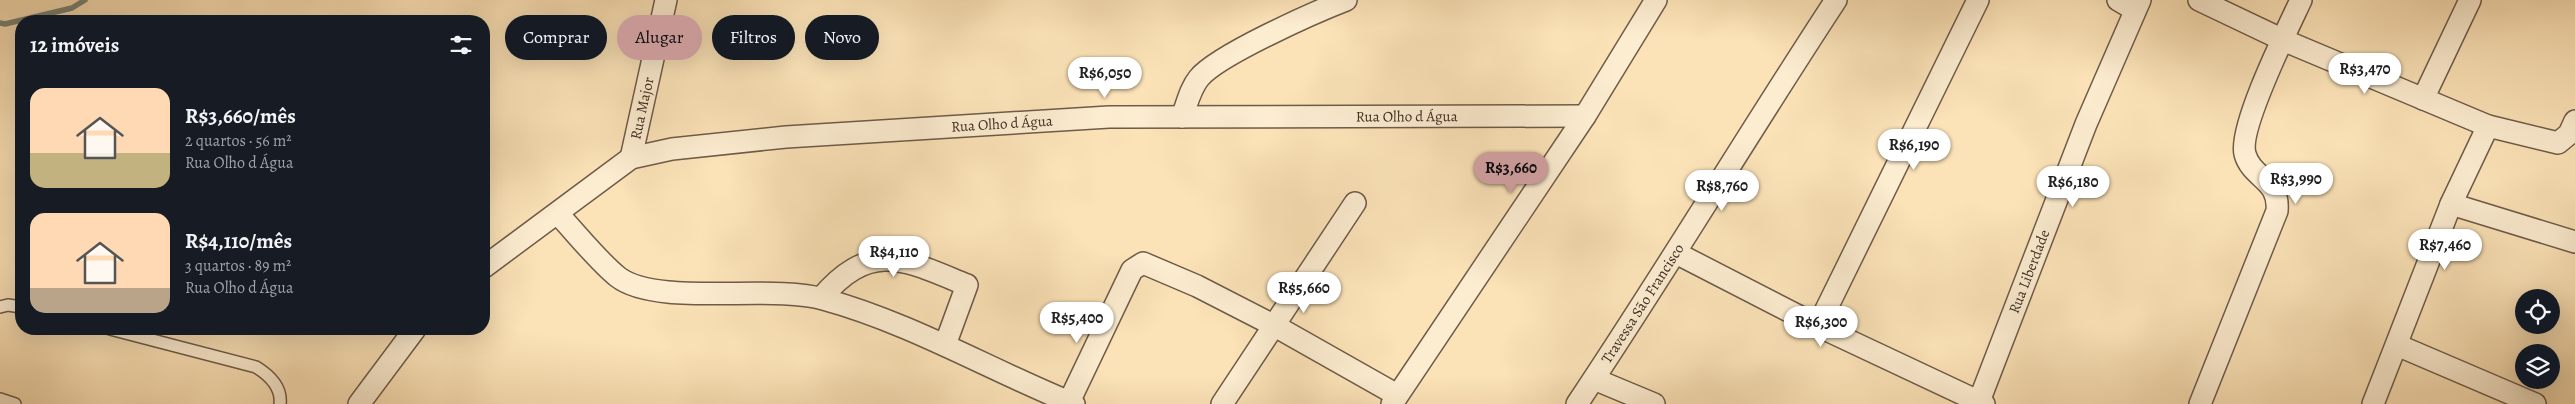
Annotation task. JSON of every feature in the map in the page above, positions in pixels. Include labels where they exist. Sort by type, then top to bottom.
[{"type":"street","name":"Rua Major","points":[[631,158],[666,0]]},
{"type":"street","points":[[1182,117],[1191,89],[1206,70],[1280,30],[1346,0]]},
{"type":"street","points":[[558,214],[618,277],[638,286],[664,291],[779,294],[821,298],[848,306],[945,345],[1033,396],[1071,403],[1132,270],[1139,264],[1149,264],[1275,326],[1394,399],[1585,116],[1656,0]]},
{"type":"street","name":"Travessa São Francisco","points":[[1577,404],[1676,253],[1753,126],[1836,0]]},
{"type":"street","points":[[1818,326],[1978,0]]},
{"type":"street","points":[[2199,0],[2283,40],[2488,126],[2558,143],[2569,134],[2575,121]]},
{"type":"street","points":[[2200,404],[2278,211],[2276,190],[2252,167],[2244,148],[2250,119],[2301,0]]},
{"type":"street","points":[[2423,99],[2470,0]]},
{"type":"street","name":"Rua Liberdade","points":[[1981,403],[2131,3]]},
{"type":"street","name":"Rua Olho d Água","points":[[631,158],[672,149],[786,137],[1072,118],[1585,116]]},
{"type":"street","points":[[2373,404],[2451,204],[2488,126]]},
{"type":"street","points":[[490,263],[631,158]]},
{"type":"street","points":[[1222,404],[1355,203]]},
{"type":"street","points":[[2451,204],[2575,242]]},
{"type":"street","points":[[1676,253],[1818,326],[1981,403]]},
{"type":"street","points":[[821,298],[846,273],[860,265],[880,259],[915,264],[967,285],[945,345]]},
{"type":"street","points":[[363,403],[412,335]]},
{"type":"street","points":[[2397,345],[2535,404]]},
{"type":"street","points":[[1594,379],[1654,404]]},
{"type":"lane","points":[[0,308],[8,305],[15,306]]},
{"type":"lane","points":[[133,335],[256,367],[267,374],[276,385],[280,404]]},
{"type":"lane","points":[[0,399],[15,404]]},
{"type":"waterway","points":[[43,15],[72,8],[85,0]]},
{"type":"waterway","points":[[0,23],[15,22]]}]
